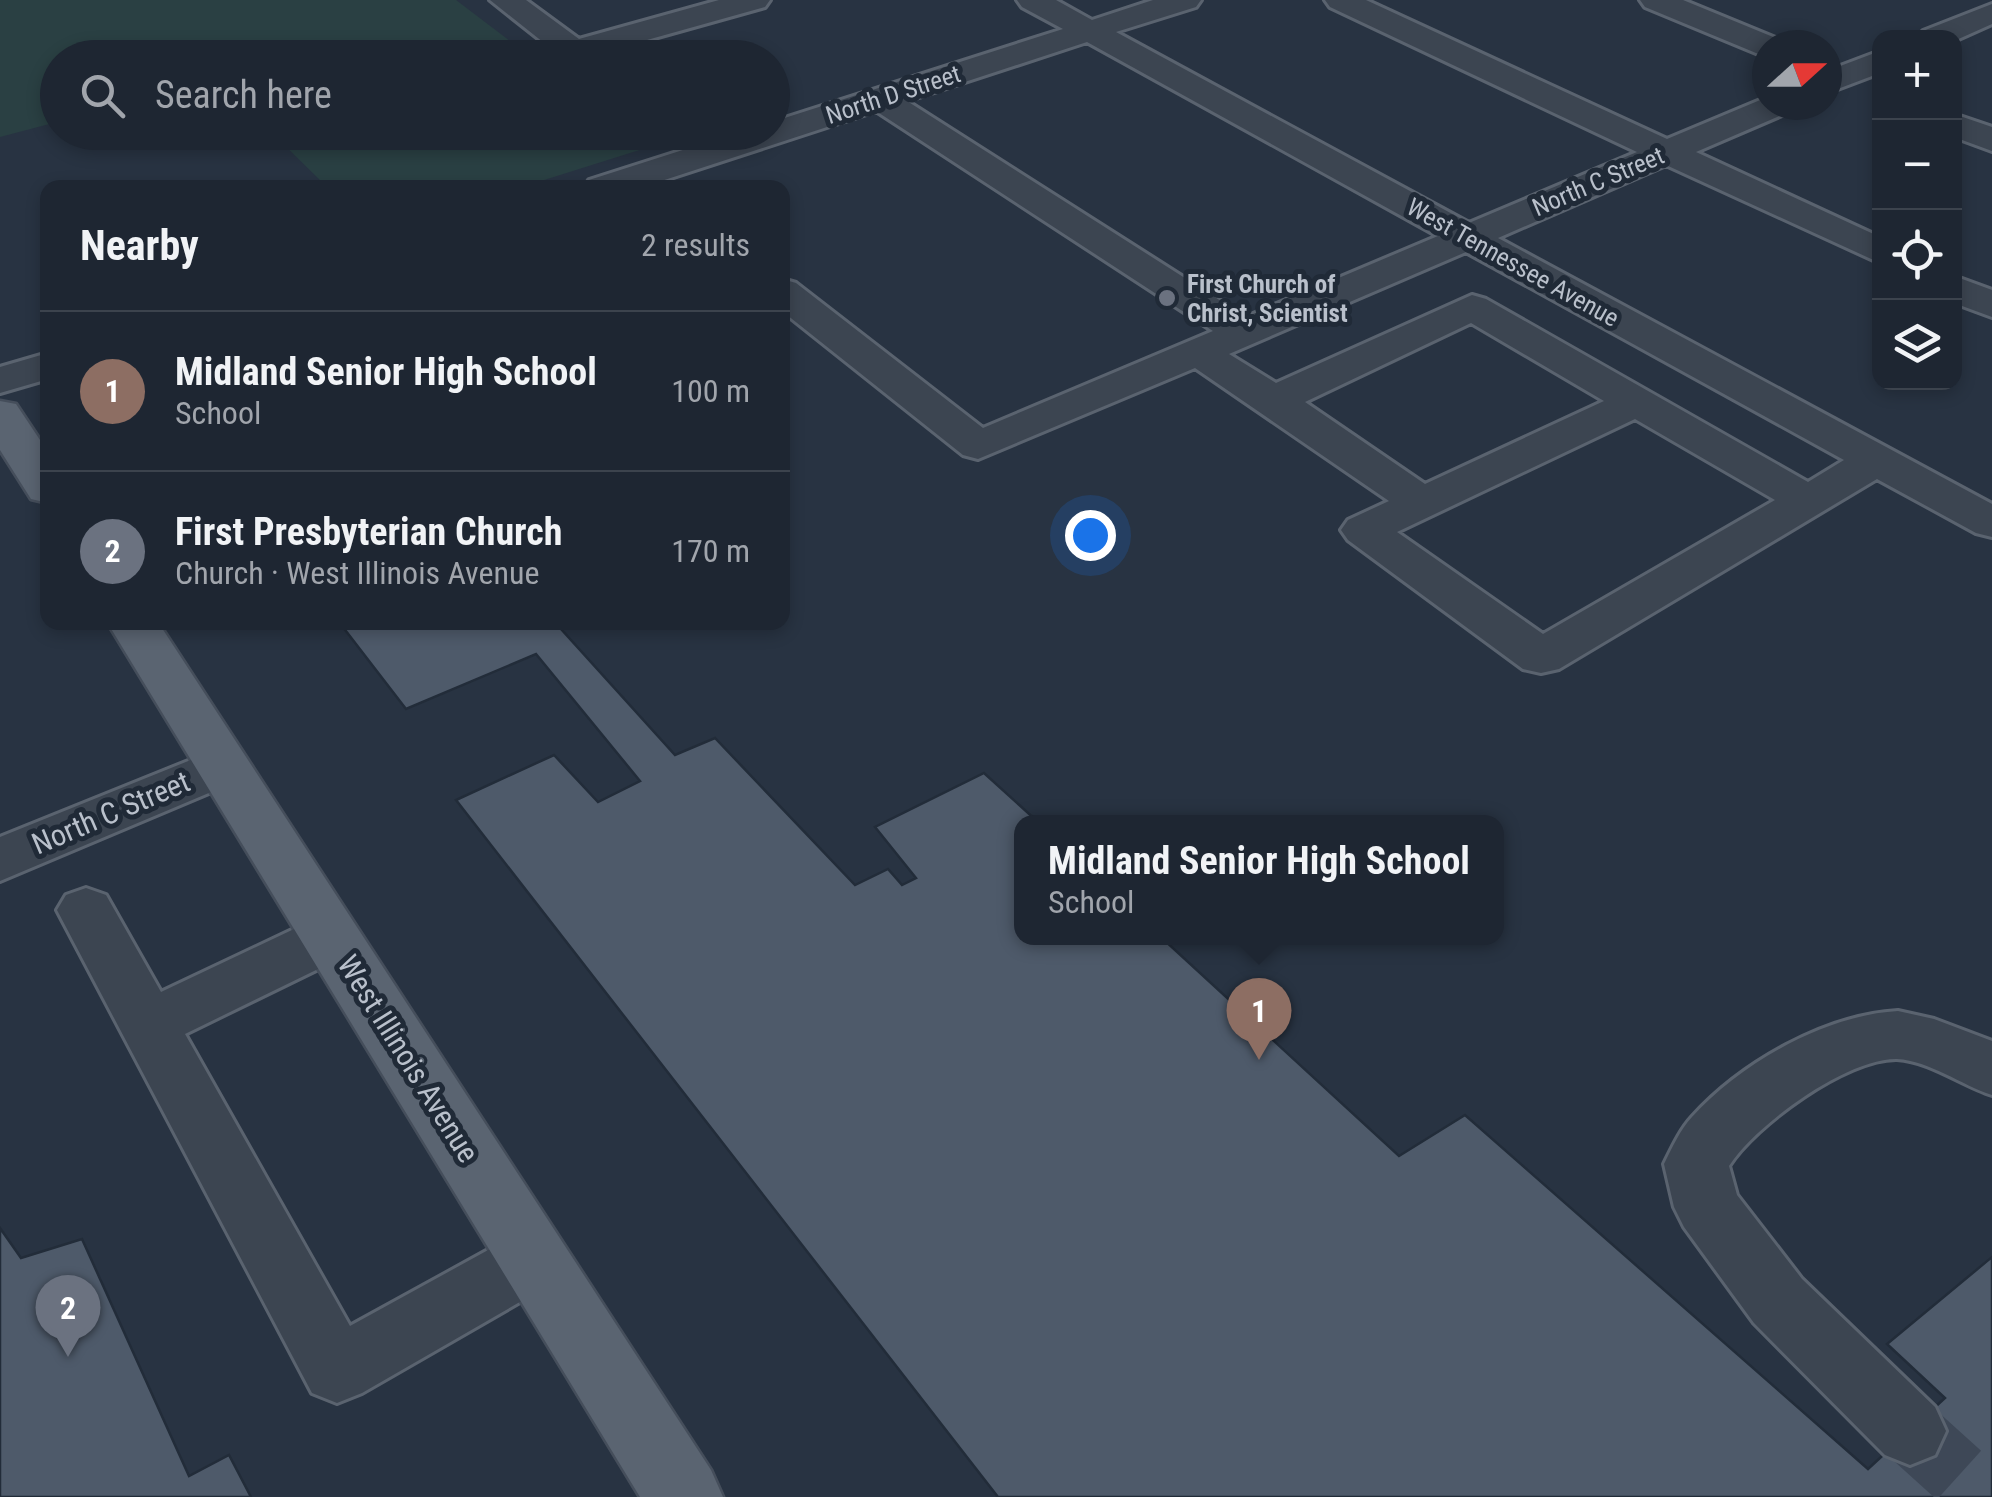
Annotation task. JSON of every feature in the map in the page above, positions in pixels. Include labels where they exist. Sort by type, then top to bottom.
[{"type":"main road","points":[[0,414],[40,477]]},
{"type":"main road","name":"West Illinois Avenue","points":[[137,630],[684,1497]]},
{"type":"street","points":[[506,0],[560,40]]},
{"type":"street","points":[[624,40],[754,0]]},
{"type":"street","name":"West Tennessee Avenue","points":[[1033,0],[1992,523]]},
{"type":"street","name":"North D Street","points":[[790,120],[878,98],[1185,0]]},
{"type":"street","points":[[1341,0],[1872,248]]},
{"type":"street","points":[[1656,0],[1752,40]]},
{"type":"street","points":[[1963,0],[1992,12]]},
{"type":"street","points":[[1952,30],[1992,12]]},
{"type":"street","points":[[1842,74],[1872,64]]},
{"type":"street","points":[[1842,80],[1872,90]]},
{"type":"street","points":[[878,98],[1244,334]]},
{"type":"street","name":"North C Street","points":[[790,297],[978,446],[1752,115]]},
{"type":"street","points":[[1962,127],[1992,140]]},
{"type":"street","name":"North D Street","points":[[647,180],[689,150]]},
{"type":"street","points":[[1962,292],[1992,305]]},
{"type":"street","points":[[1274,400],[1472,308],[1808,501]]},
{"type":"street","points":[[1199,353],[1422,503]]},
{"type":"street","points":[[0,380],[40,368]]},
{"type":"street","points":[[1636,402],[1364,530],[1541,657],[1878,460]]},
{"type":"street","name":"North C Street","points":[[0,860],[222,766]]},
{"type":"street","points":[[86,910],[337,1370],[534,1259]]},
{"type":"street","points":[[148,1025],[331,937]]},
{"type":"street","points":[[1910,1431],[1778,1301],[1708,1206],[1696,1164],[1714,1136],[1787,1078],[1839,1046],[1896,1034],[1966,1057],[1992,1070]]},
{"type":"green space","points":[[0,0],[456,0],[509,40],[40,40],[40,126],[0,137]]},
{"type":"green space","points":[[289,150],[639,150],[544,180],[320,180]]},
{"type":"building","points":[[345,630],[562,630],[675,755],[715,738],[855,885],[888,869],[902,885],[916,878],[875,827],[984,773],[1030,815],[1014,815],[1014,945],[1170,945],[1399,1156],[1465,1115],[1868,1469],[1945,1398],[1887,1344],[1992,1257],[1992,1497],[998,1497],[456,800],[554,755],[598,802],[640,781],[536,654],[406,709]]},
{"type":"building","points":[[0,1228],[21,1258],[82,1239],[189,1476],[229,1455],[251,1497],[0,1497]]},
{"type":"tunnel","points":[[1910,1431],[1983,1497]]},
{"type":"place","name":"First Church of Christ, Scientist","points":[[1167,298]]},
{"type":"place","name":"Midland Senior High School","points":[[1259,1060]]},
{"type":"place","name":"First Presbyterian Church","points":[[68,1357]]}]
